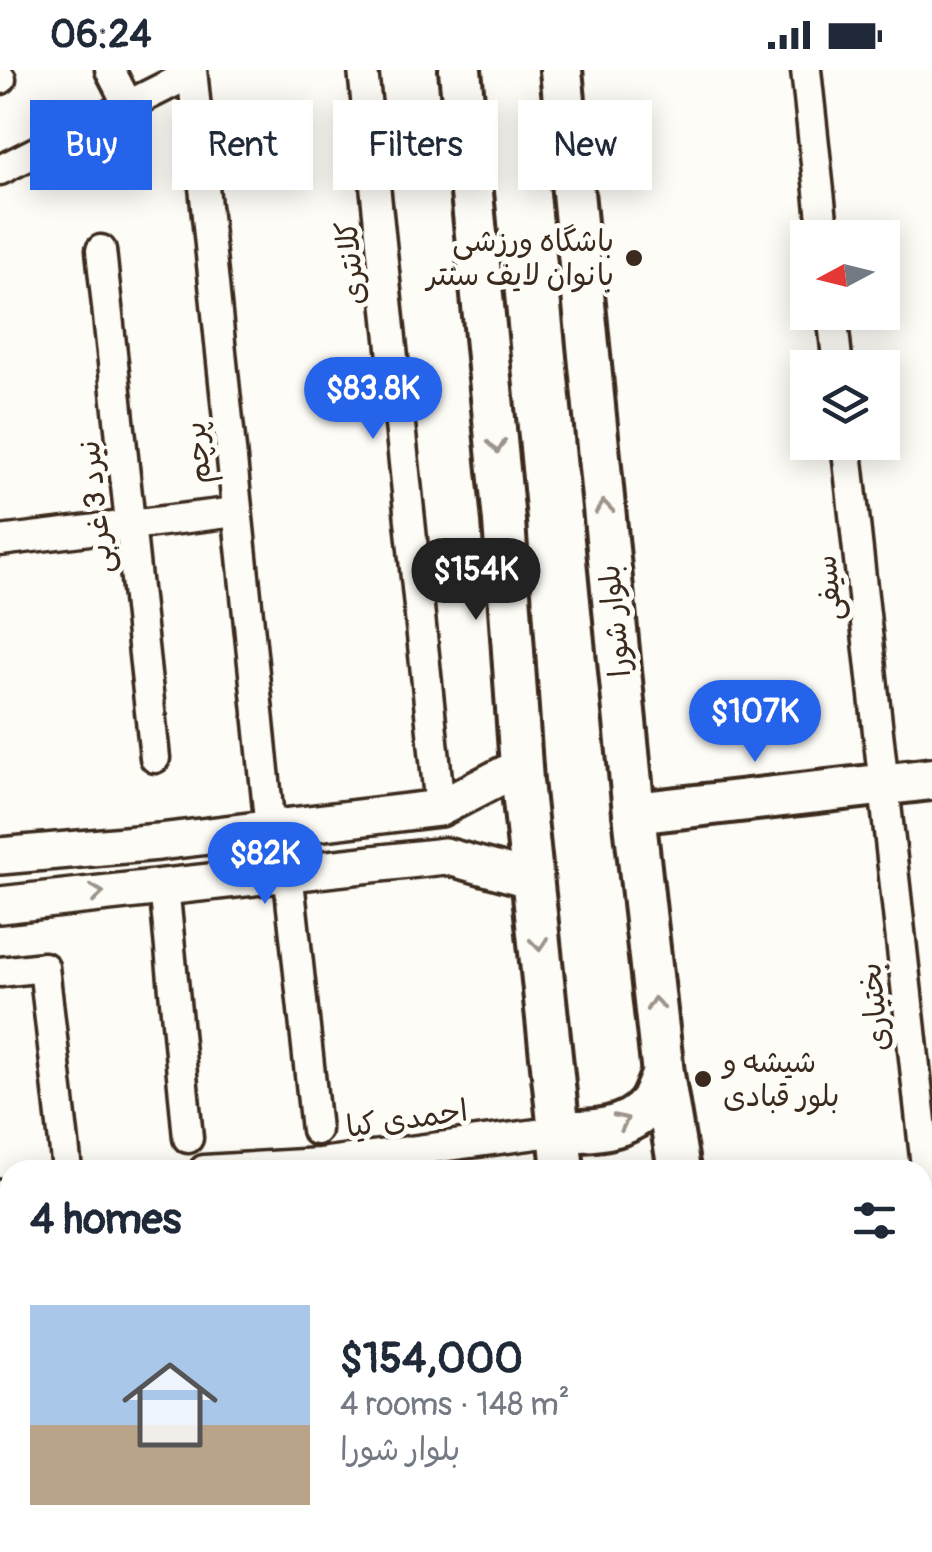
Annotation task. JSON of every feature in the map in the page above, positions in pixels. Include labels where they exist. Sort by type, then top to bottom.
[{"type":"main road","points":[[465,81],[504,520],[521,766],[561,1150],[599,1130],[623,1123],[648,1105],[663,1074]]},
{"type":"main road","name":"بلوار شورا","points":[[559,82],[634,812],[663,1074],[677,1160]]},
{"type":"main road","points":[[634,812],[932,779]]},
{"type":"street","points":[[110,70],[125,100]]},
{"type":"street","name":"کلانتری","points":[[363,70],[440,808]]},
{"type":"street","points":[[806,70],[822,220]]},
{"type":"street","points":[[138,100],[192,72]]},
{"type":"street","name":"پرچم","points":[[192,72],[270,829]]},
{"type":"street","points":[[0,170],[30,155]]},
{"type":"street","name":"نبرد 3 غربی","points":[[101,250],[156,758]]},
{"type":"street","name":"سیفی","points":[[848,460],[883,786]]},
{"type":"street","points":[[0,541],[236,512]]},
{"type":"street","points":[[0,856],[440,808],[521,766]]},
{"type":"street","name":"بختیاری","points":[[883,786],[925,1160]]},
{"type":"street","points":[[440,808],[445,856]]},
{"type":"street","points":[[0,905],[445,856],[532,880]]},
{"type":"street","points":[[288,871],[316,1130]]},
{"type":"street","points":[[164,885],[188,1138]]},
{"type":"street","points":[[0,972],[44,967],[65,1160]]},
{"type":"street","name":"احمدی کیا","points":[[376,1160],[561,1150]]},
{"type":"place","name":"باشگاه ورزشی بانوان لایف سنتر","points":[[634,258]]},
{"type":"place","name":"شیشه و بلور قبادی","points":[[703,1079]]}]
